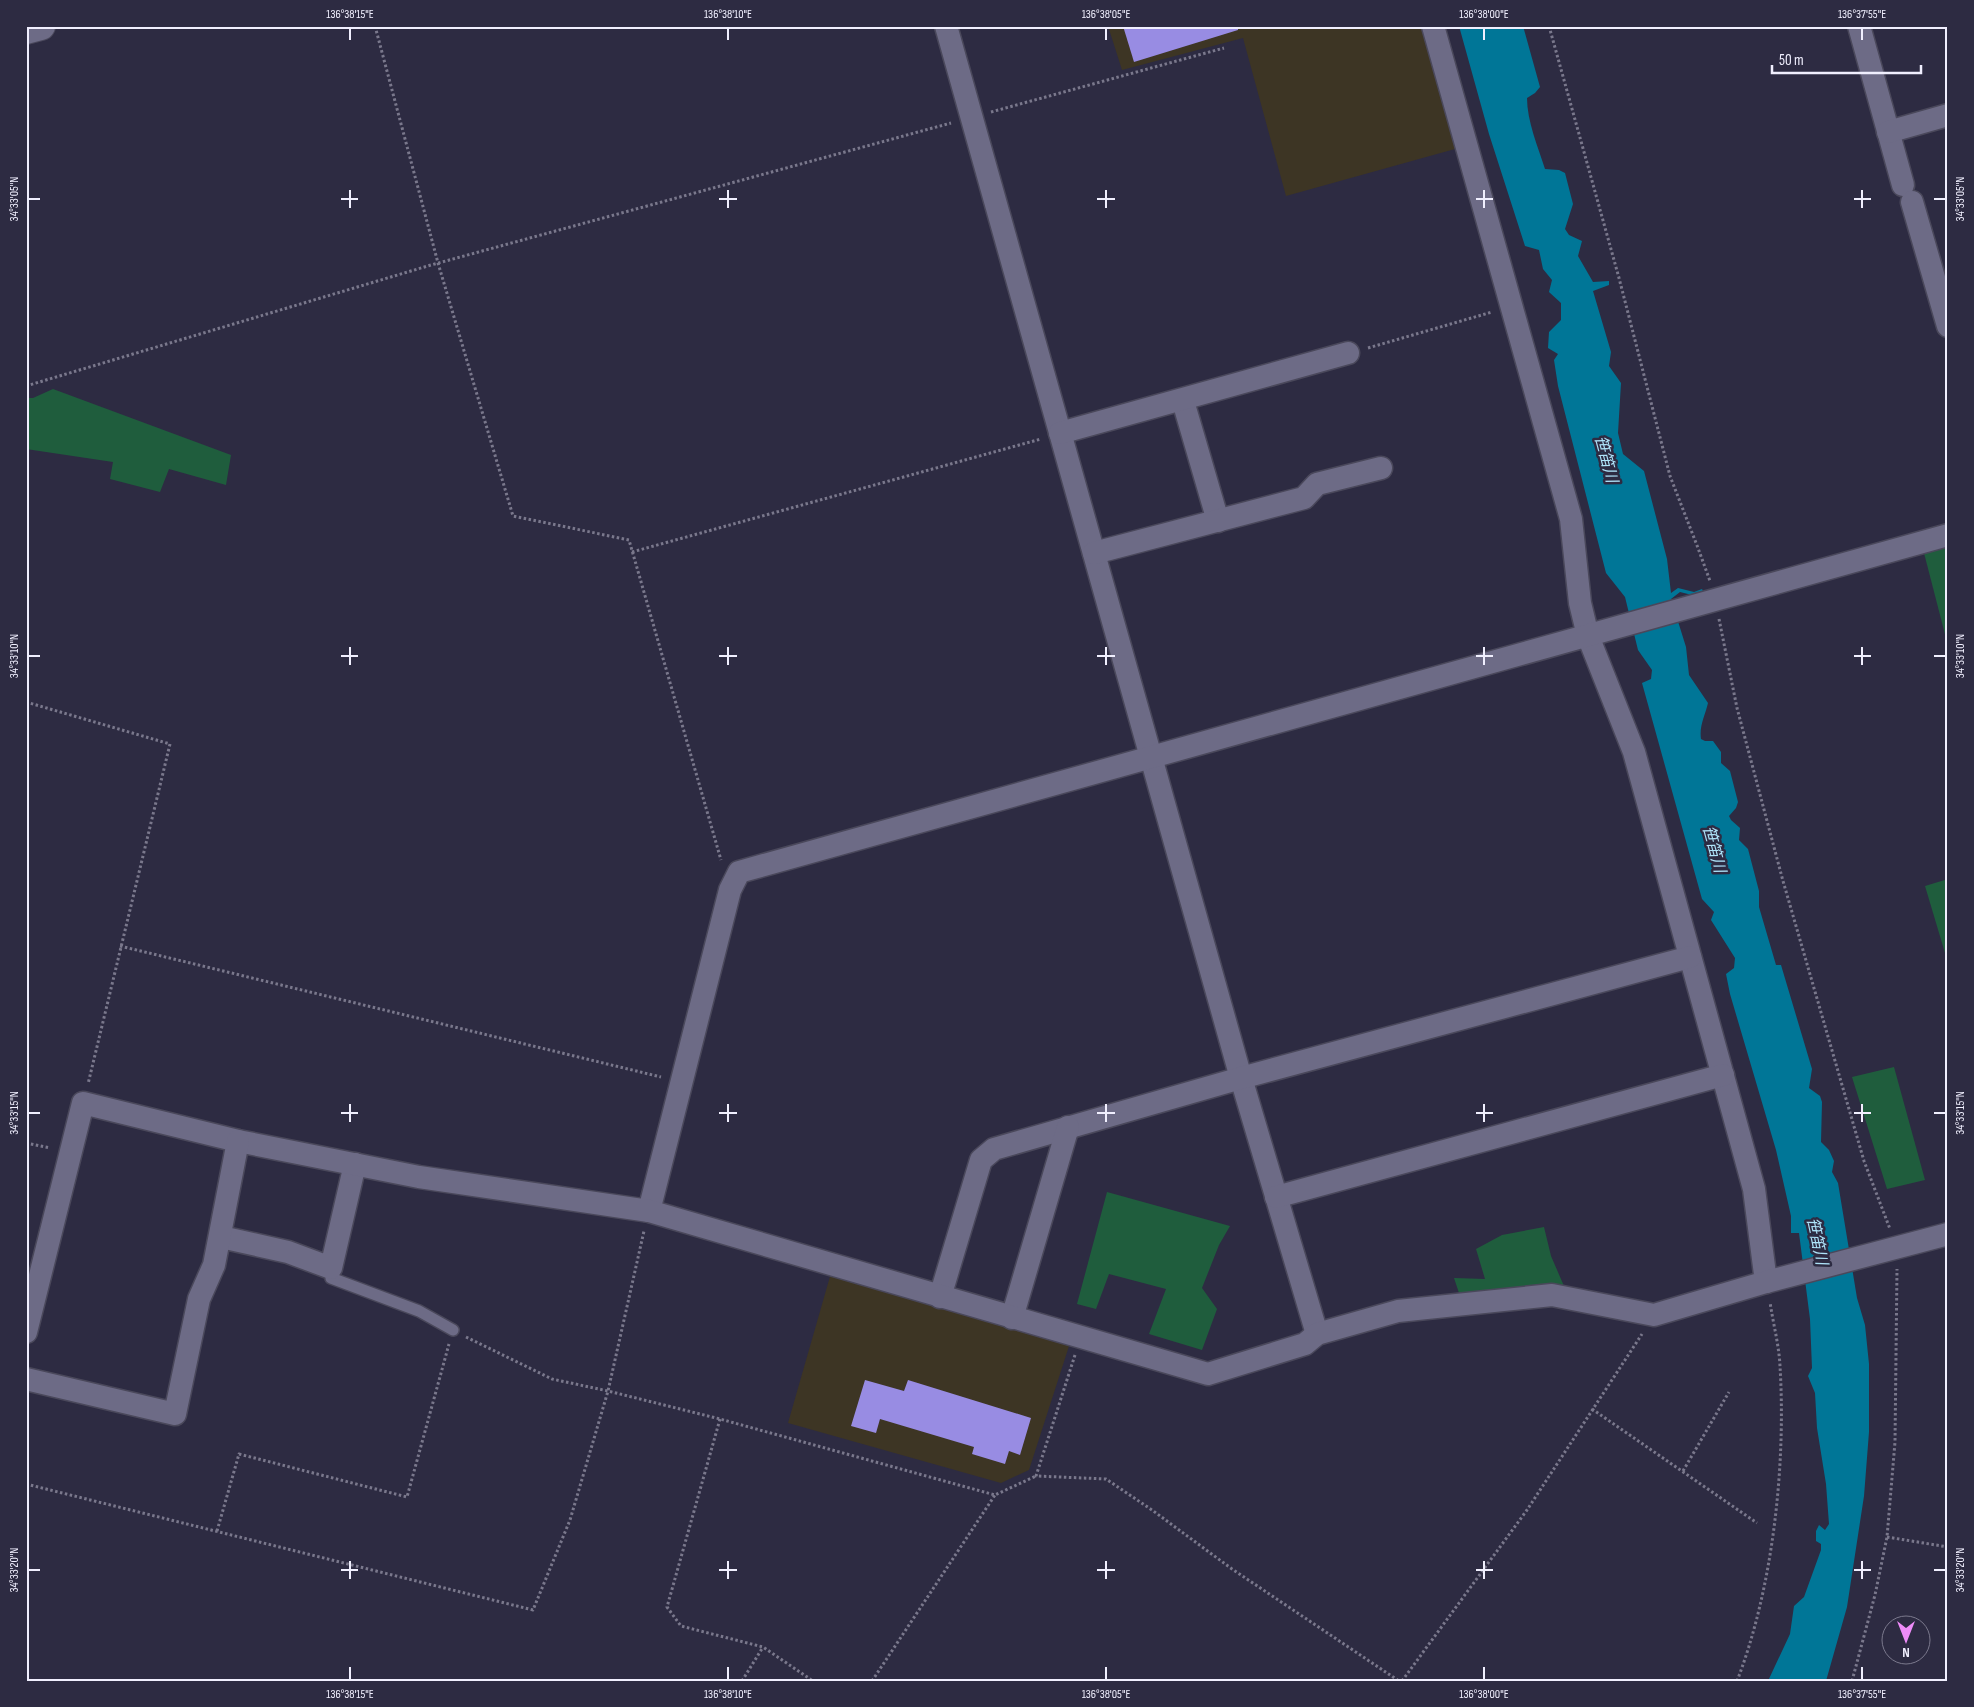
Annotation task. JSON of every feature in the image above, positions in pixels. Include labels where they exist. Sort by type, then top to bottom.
[{"type":"street","points":[[26,30],[41,26]]},
{"type":"street","points":[[946,26],[1241,1078],[1317,1334]]},
{"type":"street","points":[[1433,26],[1571,519],[1580,603],[1634,752],[1754,1189],[1766,1282]]},
{"type":"street","points":[[1859,26],[1888,132],[1948,326]]},
{"type":"street","points":[[1888,132],[1948,115]]},
{"type":"street","points":[[1060,434],[1348,354]]},
{"type":"street","points":[[1183,400],[1218,521]]},
{"type":"street","points":[[1094,553],[1304,498],[1317,484],[1381,468]]},
{"type":"street","points":[[649,1211],[730,890],[739,872],[1948,535]]},
{"type":"street","points":[[940,1297],[981,1160],[994,1149],[1068,1126],[1241,1078],[1690,957]]},
{"type":"street","points":[[1276,1197],[1723,1075]]},
{"type":"street","points":[[26,1332],[83,1103],[238,1141],[419,1177],[649,1211],[1208,1374],[1305,1344],[1317,1334],[1398,1311],[1552,1295],[1654,1315],[1766,1282],[1948,1234]]},
{"type":"street","points":[[1012,1318],[1068,1126]]},
{"type":"street","points":[[26,1379],[175,1414],[199,1299],[214,1265],[221,1238],[238,1141]]},
{"type":"street","points":[[221,1238],[288,1252],[331,1268],[355,1164]]},
{"type":"lane","points":[[331,1268],[331,1278],[419,1311],[453,1330]]},
{"type":"path","points":[[376,26],[438,263],[512,516],[629,540],[730,890]]},
{"type":"path","points":[[1549,26],[1619,278],[1670,476],[1716,600],[1737,708],[1783,881],[1864,1161],[1893,1249],[1895,1442],[1887,1537],[1875,1594],[1852,1681]]},
{"type":"path","points":[[26,386],[438,263],[1224,48]]},
{"type":"path","points":[[1348,354],[1511,307]]},
{"type":"path","points":[[632,552],[1060,434]]},
{"type":"path","points":[[26,702],[170,744],[83,1103]]},
{"type":"path","points":[[120,946],[681,1082]]},
{"type":"path","points":[[26,1484],[533,1610],[570,1520],[608,1390],[649,1211]]},
{"type":"path","points":[[1737,1681],[1763,1594],[1773,1528],[1782,1445],[1780,1364],[1766,1282]]},
{"type":"path","points":[[872,1681],[995,1495],[1036,1476],[1106,1479],[1232,1568],[1400,1681],[1527,1510],[1654,1315]]},
{"type":"path","points":[[217,1531],[239,1454],[407,1497],[453,1330],[552,1379],[608,1390],[720,1419],[995,1495]]},
{"type":"path","points":[[1036,1476],[1080,1338]]},
{"type":"path","points":[[1683,1472],[1729,1392]]},
{"type":"path","points":[[1592,1409],[1757,1524]]},
{"type":"path","points":[[720,1419],[667,1607],[681,1626],[763,1646],[813,1681]]},
{"type":"path","points":[[1887,1537],[1948,1547]]},
{"type":"path","points":[[742,1681],[763,1646]]},
{"type":"shaded area","points":[[1108,26],[1423,26],[1455,149],[1286,196],[1243,38],[1122,70]]},
{"type":"shaded area","points":[[831,1273],[1070,1343],[1029,1470],[1001,1483],[788,1423]]},
{"type":"green space","points":[[53,389],[231,455],[226,485],[169,469],[160,492],[110,479],[113,462],[26,449],[26,398],[33,398]]},
{"type":"green space","points":[[1948,542],[1948,646],[1924,553]]},
{"type":"green space","points":[[1948,879],[1948,963],[1925,886]]},
{"type":"green space","points":[[1894,1067],[1925,1180],[1887,1189],[1852,1077]]},
{"type":"green space","points":[[1107,1192],[1230,1226],[1219,1245],[1202,1288],[1217,1309],[1202,1350],[1149,1334],[1166,1289],[1109,1274],[1096,1309],[1077,1304]]},
{"type":"green space","points":[[1544,1227],[1551,1256],[1567,1293],[1460,1296],[1454,1278],[1485,1279],[1476,1249],[1502,1235]]},
{"type":"water","name":"笹笛川","points":[[1459,26],[1523,26],[1540,87],[1527,98],[1533,134],[1545,169],[1559,170],[1565,173],[1573,204],[1565,229],[1569,235],[1582,241],[1578,256],[1593,282],[1609,281],[1609,285],[1593,291],[1611,352],[1609,366],[1621,383],[1618,433],[1623,454],[1644,471],[1667,559],[1671,593],[1678,588],[1694,592],[1702,589],[1704,593],[1692,595],[1680,592],[1671,599],[1686,647],[1689,675],[1708,703],[1702,725],[1701,739],[1713,741],[1721,752],[1721,763],[1730,771],[1738,802],[1736,808],[1729,816],[1740,828],[1739,840],[1748,849],[1759,891],[1759,907],[1776,965],[1781,965],[1812,1069],[1809,1088],[1820,1096],[1822,1102],[1821,1142],[1829,1150],[1834,1161],[1832,1172],[1838,1183],[1857,1298],[1865,1325],[1869,1364],[1869,1432],[1864,1496],[1847,1607],[1826,1681],[1768,1681],[1790,1634],[1794,1606],[1804,1597],[1821,1550],[1821,1544],[1816,1541],[1816,1531],[1819,1525],[1825,1530],[1829,1524],[1826,1484],[1817,1428],[1815,1393],[1808,1376],[1812,1368],[1810,1319],[1799,1233],[1791,1233],[1791,1216],[1776,1150],[1730,994],[1726,974],[1734,968],[1735,958],[1711,920],[1714,912],[1702,899],[1642,683],[1651,679],[1652,670],[1638,650],[1625,597],[1606,573],[1558,386],[1554,360],[1558,354],[1548,348],[1549,332],[1561,320],[1561,303],[1549,292],[1552,280],[1543,269],[1539,250],[1525,246],[1489,134]]},
{"type":"building","points":[[1123,26],[1238,26],[1238,30],[1134,62]]},
{"type":"building","points":[[865,1380],[904,1391],[908,1380],[1031,1418],[1020,1455],[1009,1451],[1005,1464],[972,1454],[974,1447],[880,1419],[876,1433],[851,1426]]}]
